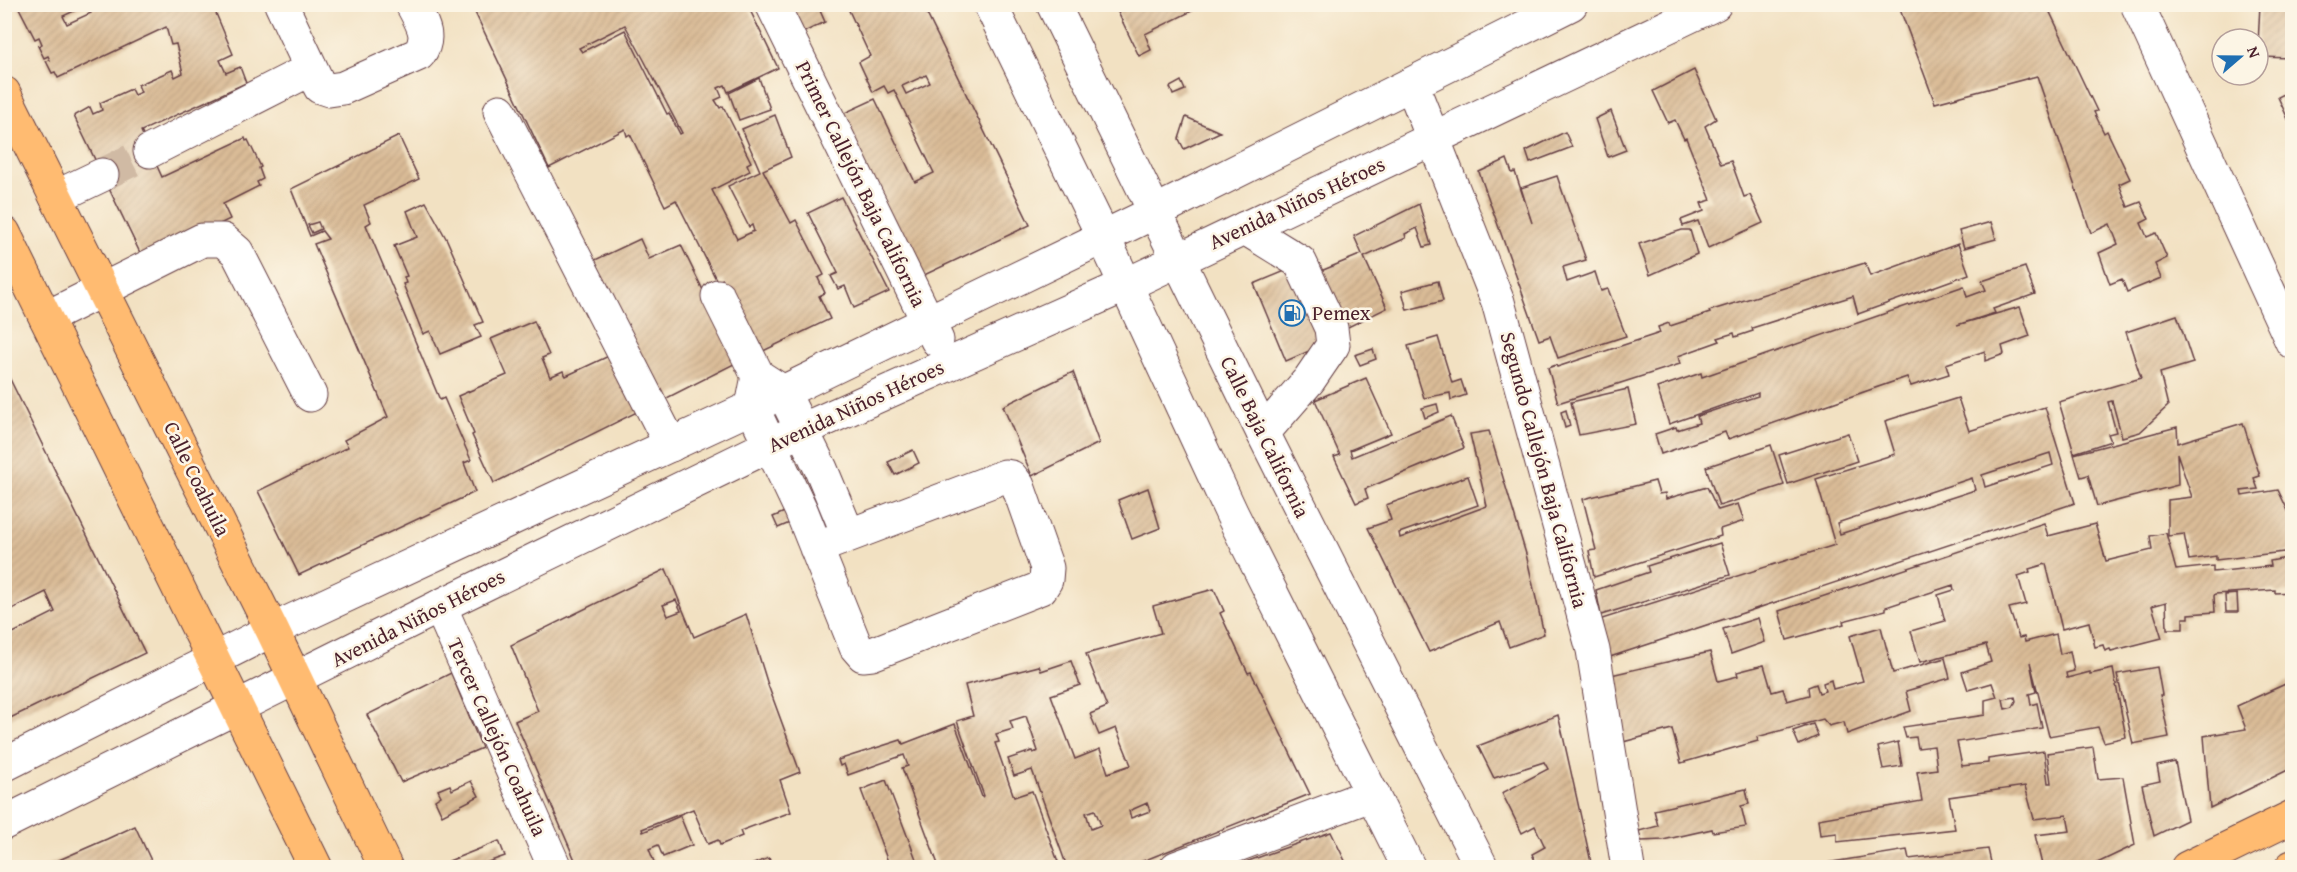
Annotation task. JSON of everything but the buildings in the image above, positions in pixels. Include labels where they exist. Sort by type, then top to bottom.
[{"type":"main road","name":"Calle Coahuila","points":[[4,93],[272,630],[386,867]]},
{"type":"main road","points":[[4,233],[316,867]]},
{"type":"main road","points":[[2187,867],[2292,817]]},
{"type":"street","points":[[281,4],[320,87],[329,90],[343,88],[419,54],[426,45],[425,31],[412,4]]},
{"type":"street","name":"Primer Callejón Baja California","points":[[772,4],[949,364]]},
{"type":"street","points":[[990,4],[1103,236],[1232,514],[1409,867]]},
{"type":"street","name":"Calle Baja California","points":[[1053,4],[1263,433],[1482,867]]},
{"type":"street","name":"Avenida Niños Héroes","points":[[4,765],[272,630],[671,445],[764,392],[928,321],[1155,212],[1571,4]]},
{"type":"street","points":[[2137,4],[2292,342]]},
{"type":"street","name":"Avenida Niños Héroes","points":[[4,823],[296,680],[440,606],[802,430],[1126,285],[1710,6]]},
{"type":"street","points":[[150,152],[310,69]]},
{"type":"street","name":"Segundo Callejón Baja California","points":[[1412,85],[1498,303],[1593,650],[1628,867]]},
{"type":"street","points":[[500,111],[671,445]]},
{"type":"street","points":[[56,197],[102,175]]},
{"type":"street","points":[[1245,228],[1300,262],[1331,328],[1334,345],[1310,380],[1263,433]]},
{"type":"street","points":[[46,318],[202,240],[223,240],[237,252],[310,395]]},
{"type":"street","points":[[718,296],[764,392],[771,445],[801,510],[816,548],[856,647],[863,655],[872,654],[1041,588],[1046,580],[1047,568],[1018,486],[1011,477],[1005,476],[816,548]]},
{"type":"street","points":[[764,392],[802,430],[848,534]]},
{"type":"street","name":"Tercer Callejón Coahuila","points":[[440,606],[555,867]]},
{"type":"street","points":[[1176,867],[1373,794]]},
{"type":"tunnel","points":[[102,175],[150,151]]},
{"type":"place","name":"Pemex","points":[[1292,313]]}]
